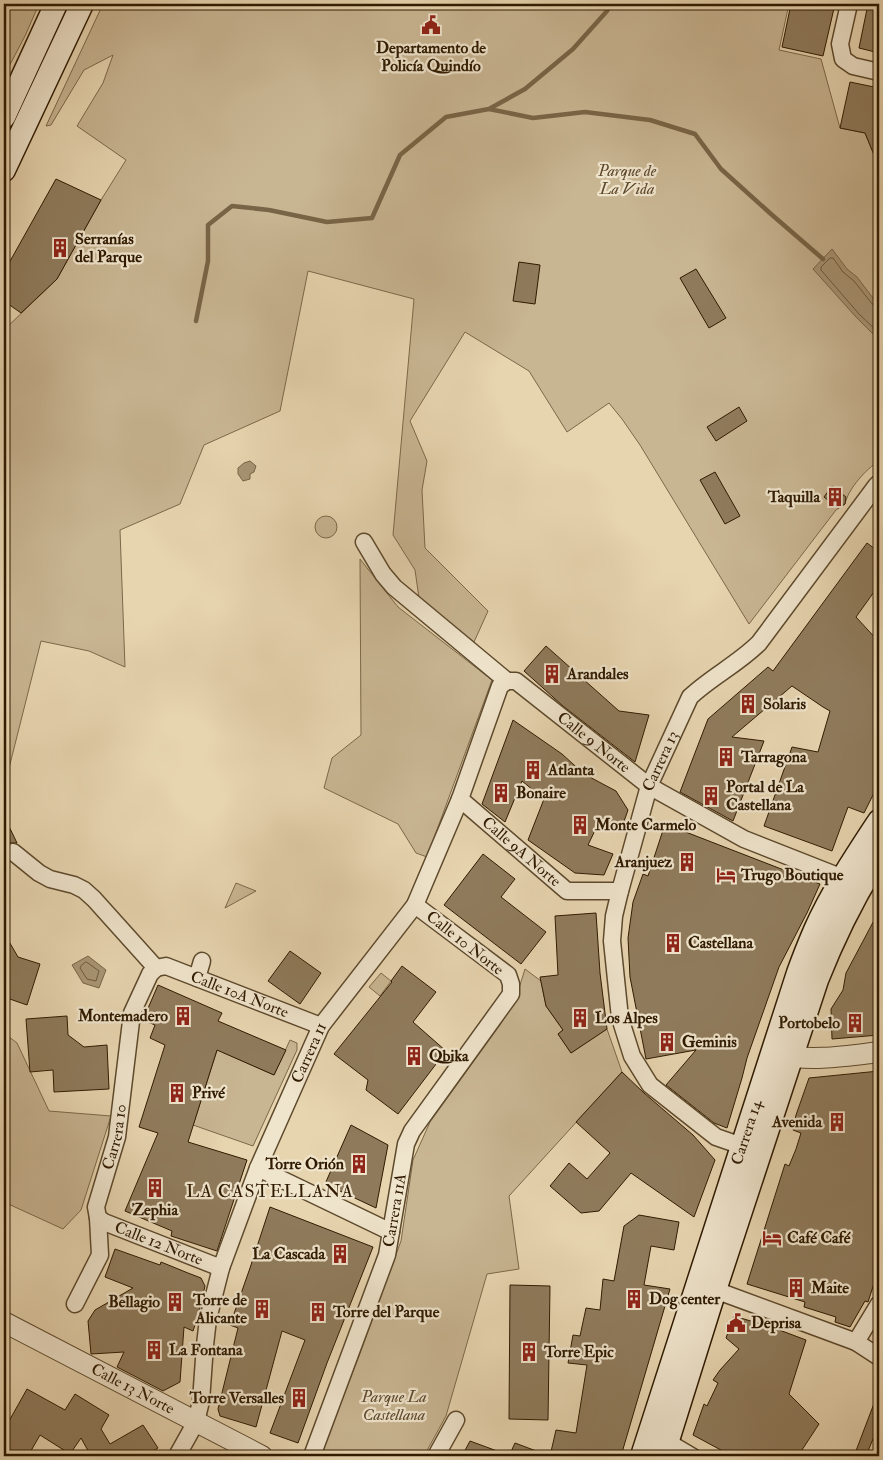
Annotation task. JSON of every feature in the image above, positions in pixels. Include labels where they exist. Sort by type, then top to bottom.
[{"type":"main road","points":[[4,117],[56,4]]},
{"type":"main road","points":[[4,170],[82,4]]},
{"type":"main road","name":"Carrera 14","points":[[665,1448],[715,1290],[782,1055],[795,981],[815,929],[843,878],[879,821]]},
{"type":"main road","name":"Carrera 14","points":[[642,1456],[742,1146],[782,1055],[805,1012],[832,941],[856,894],[879,857]]},
{"type":"street","points":[[849,4],[840,44],[843,59],[853,66],[879,72]]},
{"type":"street","name":"Carrera 13","points":[[742,1146],[716,1137],[650,1085],[632,1056],[620,1018],[612,941],[614,916],[649,786],[690,698],[701,686],[747,655],[759,643],[879,484]]},
{"type":"street","name":"Calle 9 Norte","points":[[364,542],[383,574],[394,587],[507,681],[516,681],[649,786],[744,839],[843,878]]},
{"type":"street","name":"Carrera 11","points":[[177,1456],[196,1422],[202,1401],[204,1345],[208,1319],[221,1268],[258,1168],[321,1026],[415,905],[460,799],[500,686],[507,681]]},
{"type":"street","name":"Calle 9A Norte","points":[[460,799],[567,891],[620,892]]},
{"type":"street","points":[[13,852],[39,873],[50,879],[74,885],[84,890],[156,968]]},
{"type":"street","name":"Calle 10 Norte","points":[[415,905],[508,975],[511,984]]},
{"type":"street","points":[[197,978],[202,961]]},
{"type":"street","name":"Calle 10A Norte","points":[[156,968],[166,966],[321,1026]]},
{"type":"street","name":"Carrera 10","points":[[75,1304],[100,1255],[96,1207],[117,1137],[132,1013],[150,974],[156,968]]},
{"type":"street","name":"Carrera 11A","points":[[312,1456],[387,1255],[406,1144],[412,1130],[510,994],[511,984]]},
{"type":"street","points":[[782,1055],[829,1057],[879,1052]]},
{"type":"street","points":[[258,1168],[391,1232]]},
{"type":"street","name":"Calle 12 Norte","points":[[98,1218],[221,1268]]},
{"type":"street","points":[[715,1290],[856,1342],[879,1357]]},
{"type":"street","points":[[856,1342],[879,1304]]},
{"type":"street","name":"Calle 13 Norte","points":[[4,1322],[262,1456]]},
{"type":"street","points":[[436,1456],[456,1420]]},
{"type":"street","points":[[665,1448],[695,1456]]},
{"type":"green space","points":[[4,4],[39,4],[4,76]]},
{"type":"green space","name":"Parque de La Vida","points":[[103,4],[789,4],[779,50],[821,59],[840,128],[865,133],[879,167],[879,461],[858,480],[845,504],[836,510],[749,624],[640,445],[609,403],[567,432],[529,371],[465,332],[410,421],[427,461],[422,490],[425,548],[488,611],[474,642],[419,598],[415,570],[393,535],[414,299],[308,271],[280,411],[204,445],[180,504],[120,530],[125,667],[89,651],[41,641],[4,788],[4,330],[57,279],[101,200],[126,160],[77,126],[103,83],[113,55],[84,70],[51,125],[46,126]]},
{"type":"green space","points":[[326,516],[336,523],[337,527],[330,537],[326,538],[316,531],[315,527],[322,517]]},
{"type":"green space","points":[[360,559],[398,607],[492,680],[427,857],[416,853],[398,824],[324,788],[332,758],[361,735]]},
{"type":"green space","points":[[236,883],[256,891],[225,908]]},
{"type":"green space","name":"Parque La Castellana","points":[[525,969],[541,981],[546,1006],[563,1030],[558,1034],[571,1053],[607,1029],[622,1072],[509,1196],[519,1269],[487,1274],[446,1416],[424,1456],[320,1456],[401,1241],[413,1160],[430,1122],[500,1025],[516,998]]},
{"type":"green space","points":[[381,973],[391,981],[380,996],[369,987]]},
{"type":"green space","points":[[4,1033],[17,1043],[49,1111],[111,1116],[81,1210],[63,1229],[4,1202]]},
{"type":"green space","points":[[290,1040],[297,1043],[297,1050],[253,1146],[193,1125],[219,1044],[222,1052],[274,1075]]},
{"type":"water","points":[[832,249],[879,306],[879,340],[813,269]]},
{"type":"water","points":[[250,461],[256,466],[254,472],[250,474],[250,479],[243,481],[238,474],[238,468]]},
{"type":"water","points":[[88,956],[106,970],[99,988],[83,983],[72,965]]},
{"type":"building","points":[[791,4],[835,4],[823,56],[782,47]]},
{"type":"building","points":[[868,4],[879,4],[879,53],[859,48]]},
{"type":"building","points":[[850,82],[879,88],[879,167],[865,133],[840,128]]},
{"type":"building","name":"Serranías del Parque","points":[[56,179],[101,200],[57,279],[21,313],[4,301],[4,272]]},
{"type":"building","points":[[519,262],[540,265],[535,304],[513,301]]},
{"type":"building","points":[[696,269],[726,318],[709,328],[680,278]]},
{"type":"building","points":[[739,407],[747,421],[716,441],[707,427]]},
{"type":"building","points":[[715,472],[740,516],[725,524],[700,480]]},
{"type":"building","name":"Taquilla","points":[[832,486],[846,497],[845,504],[838,508],[824,497]]},
{"type":"building","points":[[867,543],[879,552],[879,585],[856,617],[879,642],[879,783],[864,813],[848,807],[832,851],[764,826],[792,747],[818,752],[830,711],[792,686],[732,737],[764,741],[733,821],[680,792],[708,719],[768,667],[773,671]]},
{"type":"building","points":[[546,646],[619,711],[649,715],[635,762],[563,706],[524,671]]},
{"type":"building","points":[[513,720],[562,754],[584,774],[616,791],[628,810],[621,830],[600,820],[588,845],[613,854],[604,875],[575,873],[528,840],[544,799],[522,781],[505,822],[482,804]]},
{"type":"building","points":[[4,816],[17,843],[9,843],[4,849]]},
{"type":"building","points":[[665,824],[820,884],[779,967],[747,1058],[727,1128],[714,1123],[666,1085],[696,1050],[646,1059],[630,977],[628,938],[633,902],[643,874],[648,876]]},
{"type":"building","points":[[483,854],[515,879],[501,897],[546,932],[521,964],[444,905]]},
{"type":"building","points":[[879,911],[879,1035],[832,1039],[831,1009],[843,990],[846,973]]},
{"type":"building","points":[[596,913],[600,973],[607,1029],[571,1053],[558,1034],[563,1030],[546,1006],[540,977],[558,975],[555,916]]},
{"type":"building","points":[[4,933],[18,957],[40,964],[27,1005],[4,997]]},
{"type":"building","points":[[290,951],[321,973],[300,1004],[268,981]]},
{"type":"building","points":[[402,966],[436,992],[413,1022],[446,1051],[398,1114],[366,1090],[368,1080],[334,1054],[392,982]]},
{"type":"building","points":[[158,985],[222,1013],[218,1021],[286,1050],[274,1075],[217,1050],[188,1142],[247,1160],[217,1251],[171,1236],[172,1231],[125,1211],[158,1133],[139,1127],[165,1045],[150,1038],[155,1025],[143,1020]]},
{"type":"building","points":[[67,1016],[68,1035],[84,1047],[107,1045],[109,1089],[54,1092],[53,1070],[30,1072],[26,1019]]},
{"type":"building","points":[[879,1071],[879,1268],[868,1302],[865,1301],[850,1327],[835,1322],[836,1317],[804,1307],[805,1302],[747,1284],[785,1164],[789,1166],[801,1133],[793,1130],[796,1115],[809,1078]]},
{"type":"building","points":[[622,1072],[693,1135],[715,1160],[694,1217],[631,1173],[599,1211],[581,1213],[550,1186],[569,1163],[587,1179],[610,1153],[576,1122]]},
{"type":"building","name":"Torre Orión","points":[[351,1125],[388,1145],[376,1208],[325,1184]]},
{"type":"building","points":[[270,1207],[373,1247],[327,1363],[298,1443],[270,1433],[305,1340],[282,1331],[256,1427],[220,1416],[218,1409],[238,1328],[230,1325]]},
{"type":"building","points":[[639,1215],[679,1222],[674,1250],[651,1246],[644,1285],[670,1289],[621,1456],[550,1456],[556,1430],[576,1433],[587,1365],[568,1363],[573,1335],[580,1336],[586,1308],[600,1310],[603,1279],[614,1281],[624,1226]]},
{"type":"building","points":[[115,1249],[160,1265],[161,1262],[201,1278],[205,1286],[193,1331],[184,1327],[180,1382],[163,1391],[117,1367],[124,1352],[91,1354],[88,1321],[95,1310],[133,1288],[105,1277]]},
{"type":"building","name":"Torre Epic","points":[[510,1285],[550,1286],[548,1420],[509,1419]]},
{"type":"building","points":[[734,1316],[806,1340],[789,1394],[819,1424],[798,1456],[732,1456],[693,1435],[704,1404],[707,1406],[718,1383],[713,1380],[739,1349],[726,1338]]},
{"type":"building","points":[[27,1389],[65,1410],[75,1394],[109,1415],[101,1429],[110,1444],[143,1425],[158,1448],[145,1456],[91,1456],[81,1438],[70,1454],[40,1435],[28,1456],[4,1456],[4,1430]]},
{"type":"building","points":[[878,1393],[879,1430],[866,1456],[854,1456]]},
{"type":"building","points":[[470,1441],[508,1455],[508,1456],[462,1456]]},
{"type":"building","points":[[515,1443],[547,1455],[547,1456],[509,1456]]},
{"type":"waterway","points":[[196,321],[208,261],[208,225],[232,206],[269,210],[327,222],[372,218],[400,155],[446,117],[489,109],[525,89],[573,49],[611,4]]},
{"type":"waterway","points":[[489,109],[533,118],[585,112],[650,120],[695,134],[721,169],[823,259]]},
{"type":"place","name":"Departamento de Policía Quindío","points":[[431,25]]},
{"type":"place","name":"Serranías del Parque","points":[[60,248]]},
{"type":"place","name":"Taquilla","points":[[835,497]]},
{"type":"place","name":"Arandales","points":[[552,674]]},
{"type":"place","name":"Solaris","points":[[748,704]]},
{"type":"place","name":"Tarragona","points":[[726,757]]},
{"type":"place","name":"Atlanta","points":[[533,770]]},
{"type":"place","name":"Bonaire","points":[[501,793]]},
{"type":"place","name":"Portal de La Castellana","points":[[711,796]]},
{"type":"place","name":"Monte Carmelo","points":[[580,825]]},
{"type":"place","name":"Aranjuez","points":[[687,862]]},
{"type":"place","name":"Trugo Boutique","points":[[726,875]]},
{"type":"place","name":"Castellana","points":[[673,943]]},
{"type":"place","name":"Montemadero","points":[[183,1016]]},
{"type":"place","name":"Los Alpes","points":[[580,1018]]},
{"type":"place","name":"Portobelo","points":[[855,1023]]},
{"type":"place","name":"Geminis","points":[[667,1042]]},
{"type":"place","name":"Qbika","points":[[414,1056]]},
{"type":"place","name":"Privé","points":[[177,1093]]},
{"type":"place","name":"Avenida","points":[[837,1122]]},
{"type":"place","name":"Torre Orión","points":[[359,1164]]},
{"type":"place","name":"Zephia","points":[[155,1188]]},
{"type":"place","name":"Café Café","points":[[772,1238]]},
{"type":"place","name":"La Cascada","points":[[340,1254]]},
{"type":"place","name":"Maite","points":[[796,1288]]},
{"type":"place","name":"Dog center","points":[[634,1299]]},
{"type":"place","name":"Bellagio","points":[[175,1302]]},
{"type":"place","name":"Torre de Alicante","points":[[262,1309]]},
{"type":"place","name":"Torre del Parque","points":[[318,1312]]},
{"type":"place","name":"Deprisa","points":[[736,1323]]},
{"type":"place","name":"La Fontana","points":[[154,1350]]},
{"type":"place","name":"Torre Epic","points":[[529,1352]]},
{"type":"place","name":"Torre Versalles","points":[[299,1398]]},
{"type":"district","name":"LA CASTELLANA","points":[[270,1191]]}]
